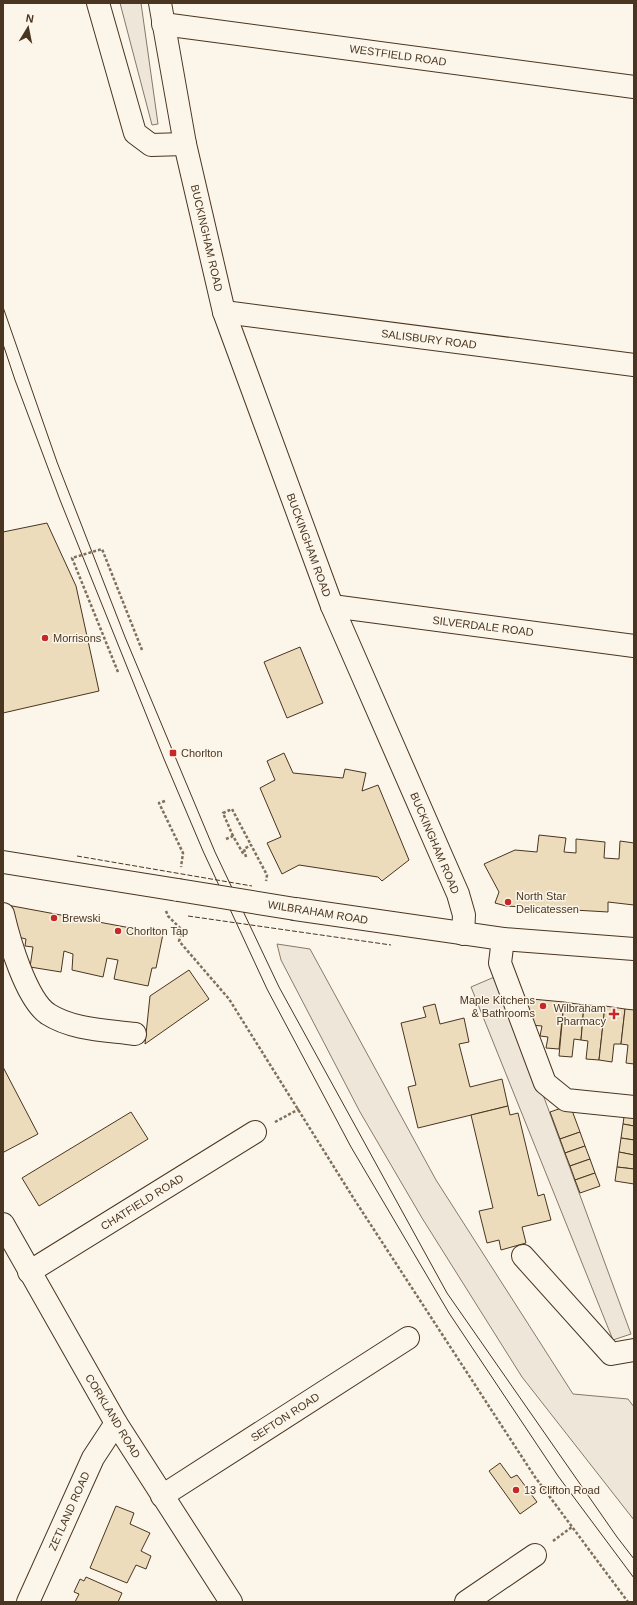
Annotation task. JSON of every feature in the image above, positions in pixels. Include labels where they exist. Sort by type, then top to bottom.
[{"type":"main road","points":[[98,3],[135,133],[151,145],[185,144]]},
{"type":"main road","name":"BUCKINGHAM ROAD","points":[[161,13],[185,144],[224,312],[332,606],[458,894],[464,915],[463,934]]},
{"type":"main road","name":"WESTFIELD ROAD","points":[[161,13],[634,87]]},
{"type":"main road","name":"SALISBURY ROAD","points":[[224,312],[634,365]]},
{"type":"main road","name":"SILVERDALE ROAD","points":[[332,606],[634,646]]},
{"type":"main road","name":"WILBRAHAM ROAD","points":[[3,862],[295,909],[463,934],[503,939],[634,949]]},
{"type":"main road","points":[[3,914],[11,947],[36,1002],[44,1010],[64,1022],[87,1028],[135,1034]]},
{"type":"main road","points":[[503,939],[500,963],[545,1083],[566,1100],[634,1107]]},
{"type":"main road","name":"CHATFIELD ROAD","points":[[29,1272],[255,1132]]},
{"type":"main road","name":"CORKLAND ROAD","points":[[3,1224],[116,1423],[231,1602]]},
{"type":"main road","points":[[524,1256],[611,1354],[634,1350]]},
{"type":"main road","name":"SEFTON ROAD","points":[[162,1496],[408,1338]]},
{"type":"main road","name":"ZETLAND ROAD","points":[[28,1602],[93,1458],[116,1423]]},
{"type":"main road","points":[[466,1602],[535,1555]]},
{"type":"path","points":[[118,672],[72,558],[102,549],[142,650]]},
{"type":"path","points":[[165,801],[160,803],[183,853],[181,868]]},
{"type":"path","points":[[251,845],[244,849],[246,857],[233,836],[223,813],[232,809],[267,875],[266,882]]},
{"type":"path","points":[[226,839],[233,836]]},
{"type":"path","points":[[172,888],[164,906],[168,916],[182,931],[179,941],[229,999],[354,1199],[522,1457],[628,1602]]},
{"type":"shaded area","points":[[120,3],[141,3],[158,124],[152,125]]},
{"type":"shaded area","points":[[277,944],[310,949],[436,1180],[573,1394],[628,1399],[634,1407],[634,1520],[522,1377],[422,1218],[360,1112],[281,960]]},
{"type":"shaded area","points":[[499,975],[631,1334],[613,1340],[471,987]]},
{"type":"building","name":"Morrisons","points":[[47,523],[76,586],[99,691],[3,713],[3,532]]},
{"type":"building","points":[[300,647],[323,703],[287,718],[264,662]]},
{"type":"building","points":[[284,753],[293,773],[343,778],[345,769],[366,773],[362,791],[378,785],[409,860],[382,881],[378,877],[299,865],[282,874],[267,843],[281,837],[260,788],[275,780],[267,761]]},
{"type":"building","points":[[539,835],[566,838],[564,852],[576,853],[576,839],[605,842],[604,858],[619,859],[620,841],[634,843],[634,905],[608,902],[608,912],[506,906],[495,903],[499,892],[484,864],[515,850],[537,852]]},
{"type":"building","points":[[7,905],[163,934],[156,968],[152,968],[148,986],[114,979],[118,960],[107,958],[103,977],[72,970],[73,954],[64,951],[61,972],[30,967],[33,947],[25,946],[26,939],[18,937]]},
{"type":"building","points":[[189,970],[209,999],[145,1044],[150,996]]},
{"type":"building","points":[[521,998],[564,1002],[559,1049],[546,1048],[548,1037],[540,1036],[542,1026],[531,1025]]},
{"type":"building","points":[[564,1002],[584,1005],[581,1040],[574,1039],[572,1057],[559,1056]]},
{"type":"building","points":[[435,1004],[440,1024],[464,1018],[469,1042],[459,1044],[470,1087],[502,1079],[508,1106],[418,1128],[408,1087],[416,1085],[401,1023],[426,1017],[423,1007]]},
{"type":"building","points":[[584,1005],[605,1006],[599,1060],[586,1059],[588,1041],[581,1040]]},
{"type":"building","points":[[605,1006],[625,1009],[621,1044],[614,1044],[612,1062],[599,1060]]},
{"type":"building","points":[[625,1009],[634,1010],[634,1064],[626,1063],[628,1045],[621,1044]]},
{"type":"building","points":[[3,1067],[38,1134],[4,1152],[3,1150]]},
{"type":"building","points":[[570,1105],[580,1132],[560,1139],[550,1112]]},
{"type":"building","points":[[508,1106],[510,1115],[518,1113],[538,1196],[544,1194],[551,1220],[522,1227],[526,1243],[501,1250],[499,1240],[487,1243],[479,1211],[493,1208],[471,1115]]},
{"type":"building","points":[[625,1110],[634,1111],[634,1126],[623,1124]]},
{"type":"building","points":[[131,1112],[148,1139],[39,1206],[22,1178]]},
{"type":"building","points":[[623,1124],[634,1126],[634,1140],[621,1138]]},
{"type":"building","points":[[580,1132],[585,1146],[565,1153],[560,1139]]},
{"type":"building","points":[[621,1138],[634,1140],[634,1155],[619,1152]]},
{"type":"building","points":[[585,1146],[590,1159],[570,1166],[565,1153]]},
{"type":"building","points":[[619,1152],[634,1155],[634,1169],[617,1167]]},
{"type":"building","points":[[590,1159],[595,1173],[575,1180],[570,1166]]},
{"type":"building","points":[[617,1167],[634,1169],[634,1184],[615,1181]]},
{"type":"building","points":[[595,1173],[600,1186],[580,1193],[575,1180]]},
{"type":"building","name":"13 Clifton Road","points":[[500,1463],[511,1478],[517,1475],[537,1502],[520,1514],[489,1471]]},
{"type":"building","points":[[116,1506],[134,1513],[130,1524],[150,1533],[141,1551],[151,1556],[146,1569],[136,1565],[127,1583],[90,1568]]},
{"type":"building","points":[[86,1577],[122,1593],[118,1602],[75,1602],[79,1594],[74,1592],[80,1579],[84,1581]]},
{"type":"tram line","points":[[3,307],[57,462],[125,637],[215,852],[279,987],[447,1293],[617,1537],[634,1559]]},
{"type":"tram line","points":[[3,344],[60,500],[164,759],[203,851],[267,989],[351,1147],[449,1313],[558,1476],[634,1578]]},
{"type":"fence","points":[[77,856],[252,886]]},
{"type":"fence","points":[[188,916],[391,945]]},
{"type":"place","name":"Morrisons","points":[[45,638]]},
{"type":"place","name":"Chorlton","points":[[173,753]]},
{"type":"place","name":"North Star Delicatessen","points":[[508,902]]},
{"type":"place","name":"Brewski","points":[[54,918]]},
{"type":"place","name":"Chorlton Tap","points":[[118,931]]},
{"type":"place","name":"Maple Kitchens & Bathrooms","points":[[543,1006]]},
{"type":"place","name":"Wilbraham Pharmacy","points":[[614,1014]]},
{"type":"place","name":"13 Clifton Road","points":[[516,1490]]}]
